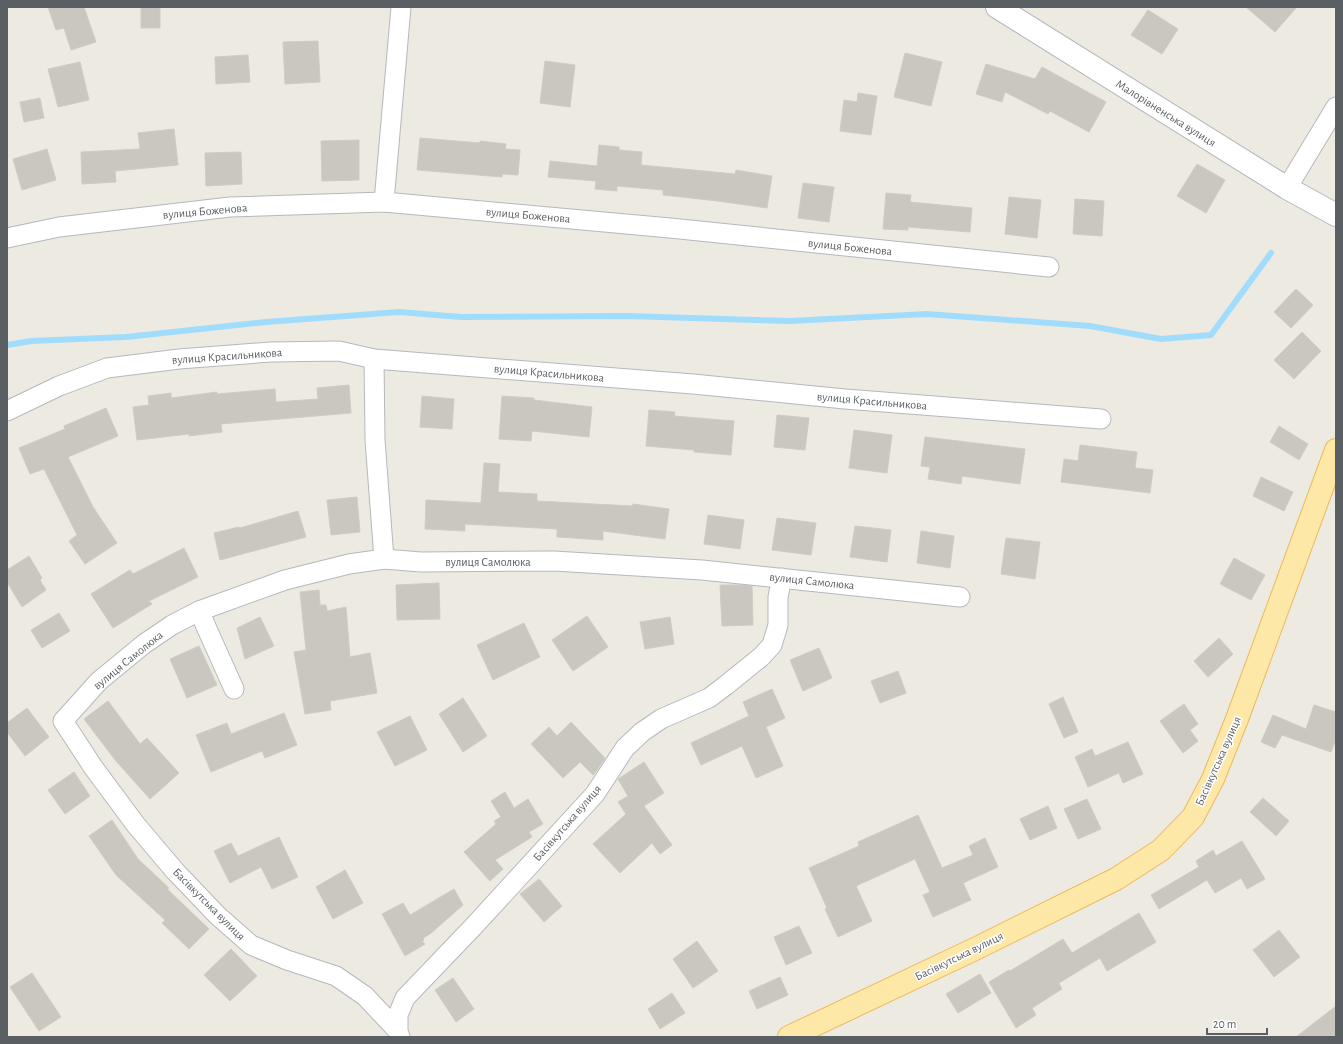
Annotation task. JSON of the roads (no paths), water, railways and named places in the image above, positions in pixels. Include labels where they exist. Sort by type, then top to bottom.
[{"type":"main road","name":"Басівкутська вулиця","points":[[789,1037],[968,953],[1116,879],[1161,850],[1193,816],[1213,779],[1237,719],[1336,450]]},
{"type":"street","points":[[384,202],[401,7]]},
{"type":"street","name":"Малорівненська вулиця","points":[[997,7],[1287,188],[1336,215]]},
{"type":"street","points":[[1287,188],[1336,107]]},
{"type":"street","name":"вулиця Боженова","points":[[8,233],[230,207],[384,202],[670,228],[1049,267]]},
{"type":"street","name":"вулиця Красильникова","points":[[7,411],[59,386],[107,368],[179,359],[271,352],[339,351],[374,359],[685,384],[844,399],[1101,419]]},
{"type":"street","points":[[374,359],[375,440],[384,559]]},
{"type":"street","name":"вулиця Самолюка","points":[[63,721],[99,681],[144,644],[172,625],[199,611],[285,580],[349,564],[384,559],[421,562],[554,562],[702,570],[960,596]]},
{"type":"street","name":"Басівкутська вулиця","points":[[399,1034],[398,1015],[405,998],[473,927],[595,794],[625,748],[642,732],[661,719],[708,698],[726,686],[761,657],[772,645],[778,625],[778,597],[782,578]]},
{"type":"street","points":[[199,611],[234,689]]},
{"type":"street","name":"Басівкутська вулиця","points":[[63,721],[93,767],[136,825],[175,871],[217,915],[251,945],[287,960],[336,976],[366,996],[399,1034]]},
{"type":"waterway","points":[[7,345],[31,341],[126,337],[266,322],[399,312],[461,317],[627,316],[790,321],[927,314],[1090,326],[1161,339],[1211,335],[1271,253]]}]
